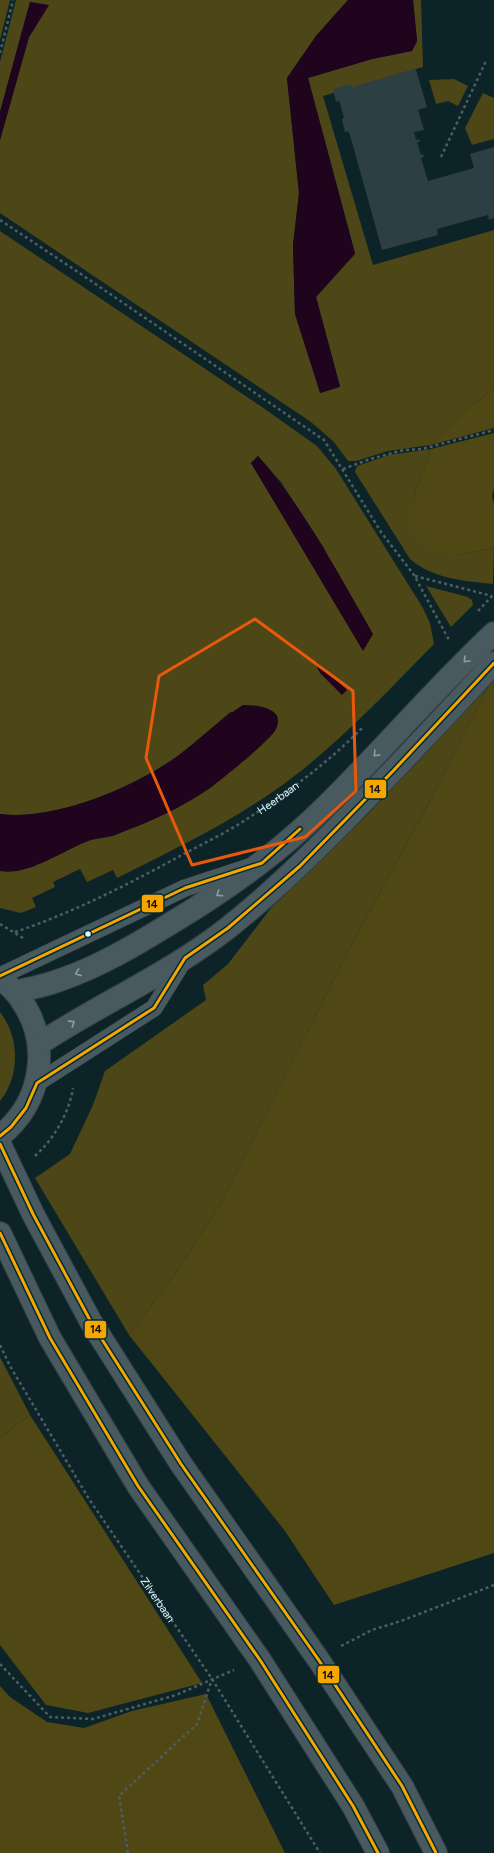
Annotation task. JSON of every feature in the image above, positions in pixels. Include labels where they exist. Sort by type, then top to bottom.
[{"type":"main road","points":[[5,982],[59,981],[113,956],[209,901],[262,863],[325,807],[468,657],[494,633]]},
{"type":"main road","points":[[39,1044],[74,1021],[185,958],[228,928],[300,866],[394,770],[494,663]]},
{"type":"main road","points":[[0,1136],[11,1127],[26,1108],[36,1083],[40,1065],[39,1044],[30,1014],[5,982]]},
{"type":"main road","points":[[0,1144],[33,1214],[91,1322],[181,1464],[318,1659],[402,1786],[436,1853]]},
{"type":"main road","points":[[0,1233],[50,1338],[138,1486],[260,1660],[353,1806],[378,1853]]},
{"type":"lane","points":[[5,982],[185,888],[262,863]]},
{"type":"lane","points":[[36,1083],[154,1008],[185,958]]},
{"type":"path","points":[[0,53],[13,0]]},
{"type":"path","points":[[441,157],[486,61]]},
{"type":"path","points":[[0,220],[79,272],[324,440],[381,532],[414,575],[449,640]]},
{"type":"path","points":[[343,469],[370,459],[404,450],[422,449],[494,430]]},
{"type":"path","points":[[414,575],[493,595],[476,613]]},
{"type":"path","points":[[444,645],[455,634]]},
{"type":"path","name":"Heerbaan","points":[[0,924],[15,932],[37,925],[140,878],[246,820],[346,744],[368,722]]},
{"type":"path","name":"Zilverbaan","points":[[0,1345],[10,1366],[89,1499],[212,1679],[320,1853]]},
{"type":"path","points":[[318,1659],[372,1630],[401,1621],[494,1585]]},
{"type":"path","points":[[0,1664],[50,1717],[93,1719],[176,1694],[260,1660]]},
{"type":"path","points":[[128,1853],[119,1796],[196,1724],[212,1679]]},
{"type":"highlighted area","points":[[255,619],[353,691],[356,791],[305,837],[192,865],[146,758],[159,676]]},
{"type":"shaded area","points":[[0,0],[10,0],[0,40]]},
{"type":"shaded area","points":[[16,0],[348,0],[316,36],[287,78],[299,193],[293,245],[295,314],[321,393],[340,386],[316,297],[355,253],[308,78],[372,59],[412,51],[417,41],[413,0],[421,0],[423,67],[323,96],[373,265],[494,230],[494,389],[465,411],[431,445],[388,451],[356,461],[348,461],[334,442],[311,422],[0,213],[0,140],[29,37],[48,6],[30,2],[0,112],[0,62]]},
{"type":"shaded area","points":[[348,0],[413,0],[417,41],[412,51],[372,59],[308,78],[355,254],[316,297],[340,387],[320,393],[295,314],[293,245],[299,193],[287,78],[316,36]]},
{"type":"shaded area","points":[[30,2],[49,5],[29,37],[0,140],[0,112]]},
{"type":"shaded area","points":[[454,79],[468,86],[458,106],[448,101],[436,104],[429,80]]},
{"type":"shaded area","points":[[483,93],[494,98],[494,139],[472,145],[465,128]]},
{"type":"shaded area","points":[[0,231],[262,407],[317,446],[336,469],[423,608],[430,623],[434,644],[356,723],[315,760],[293,777],[234,817],[176,849],[117,878],[113,870],[87,882],[80,869],[53,882],[55,887],[32,898],[36,907],[21,913],[0,908],[0,871],[16,871],[32,867],[75,846],[91,840],[113,836],[178,807],[210,788],[263,743],[275,731],[277,716],[274,713],[230,712],[190,747],[158,769],[115,791],[92,800],[44,812],[22,815],[0,814]],"holes":[[[258,456],[281,482],[324,548],[364,650],[251,463]]]},
{"type":"shaded area","points":[[494,389],[494,428],[431,445],[465,411]]},
{"type":"shaded area","points":[[494,433],[494,488],[492,496],[494,504],[494,548],[457,555],[430,549],[420,540],[409,520],[413,499],[431,449]]},
{"type":"shaded area","points":[[431,449],[413,499],[457,555],[494,548],[493,584],[460,580],[439,575],[419,566],[410,559],[355,472],[357,466],[389,455]]},
{"type":"shaded area","points":[[258,456],[306,520],[334,565],[373,634],[363,651],[251,463]]},
{"type":"shaded area","points":[[426,586],[468,597],[472,600],[473,605],[451,627]]},
{"type":"shaded area","points":[[317,662],[347,690],[342,695],[320,673],[316,665]]},
{"type":"shaded area","points":[[494,680],[494,1553],[334,1605],[285,1531],[129,1335],[177,1271],[222,1201],[348,951],[431,799],[489,685]]},
{"type":"shaded area","points":[[489,685],[431,799],[348,951],[222,1201],[177,1271],[129,1335],[35,1178],[70,1154],[93,1105],[105,1071],[206,1000],[203,985],[228,964],[271,908],[367,815]]},
{"type":"shaded area","points":[[243,705],[262,707],[274,712],[277,716],[278,722],[276,729],[265,742],[210,788],[152,820],[112,836],[91,840],[45,862],[22,870],[11,872],[0,871],[0,814],[21,815],[44,812],[93,800],[118,790],[141,779],[179,755],[226,716]]},
{"type":"shaded area","points":[[0,1012],[7,1022],[11,1033],[15,1057],[11,1080],[7,1091],[0,1101]]},
{"type":"shaded area","points":[[0,1357],[30,1415],[0,1438]]},
{"type":"shaded area","points":[[30,1415],[202,1683],[88,1713],[46,1705],[0,1645],[0,1438]]},
{"type":"shaded area","points":[[0,1686],[10,1697],[47,1722],[84,1728],[132,1711],[206,1694],[285,1853],[0,1853]]},
{"type":"building","points":[[414,69],[416,70],[427,107],[418,110],[424,130],[414,132],[416,140],[419,139],[420,142],[417,142],[421,155],[423,154],[424,157],[421,158],[428,181],[474,168],[470,154],[494,147],[494,218],[489,220],[488,215],[437,229],[438,235],[382,250],[350,135],[348,131],[345,132],[342,119],[344,118],[340,103],[339,101],[336,102],[333,89],[351,84],[352,87]]},
{"type":"transit line","name":"14","points":[[0,1136],[11,1127],[26,1108],[37,1083],[154,1008],[185,958],[228,928],[300,866],[394,770],[494,663]]},
{"type":"transit line","name":"14","points":[[0,976],[185,888],[262,863],[300,829]]},
{"type":"transit line","name":"14","points":[[0,1144],[33,1214],[91,1322],[181,1464],[318,1659],[402,1786],[436,1853]]},
{"type":"transit line","name":"14","points":[[0,1233],[50,1338],[138,1486],[260,1660],[353,1806],[378,1853]]}]
